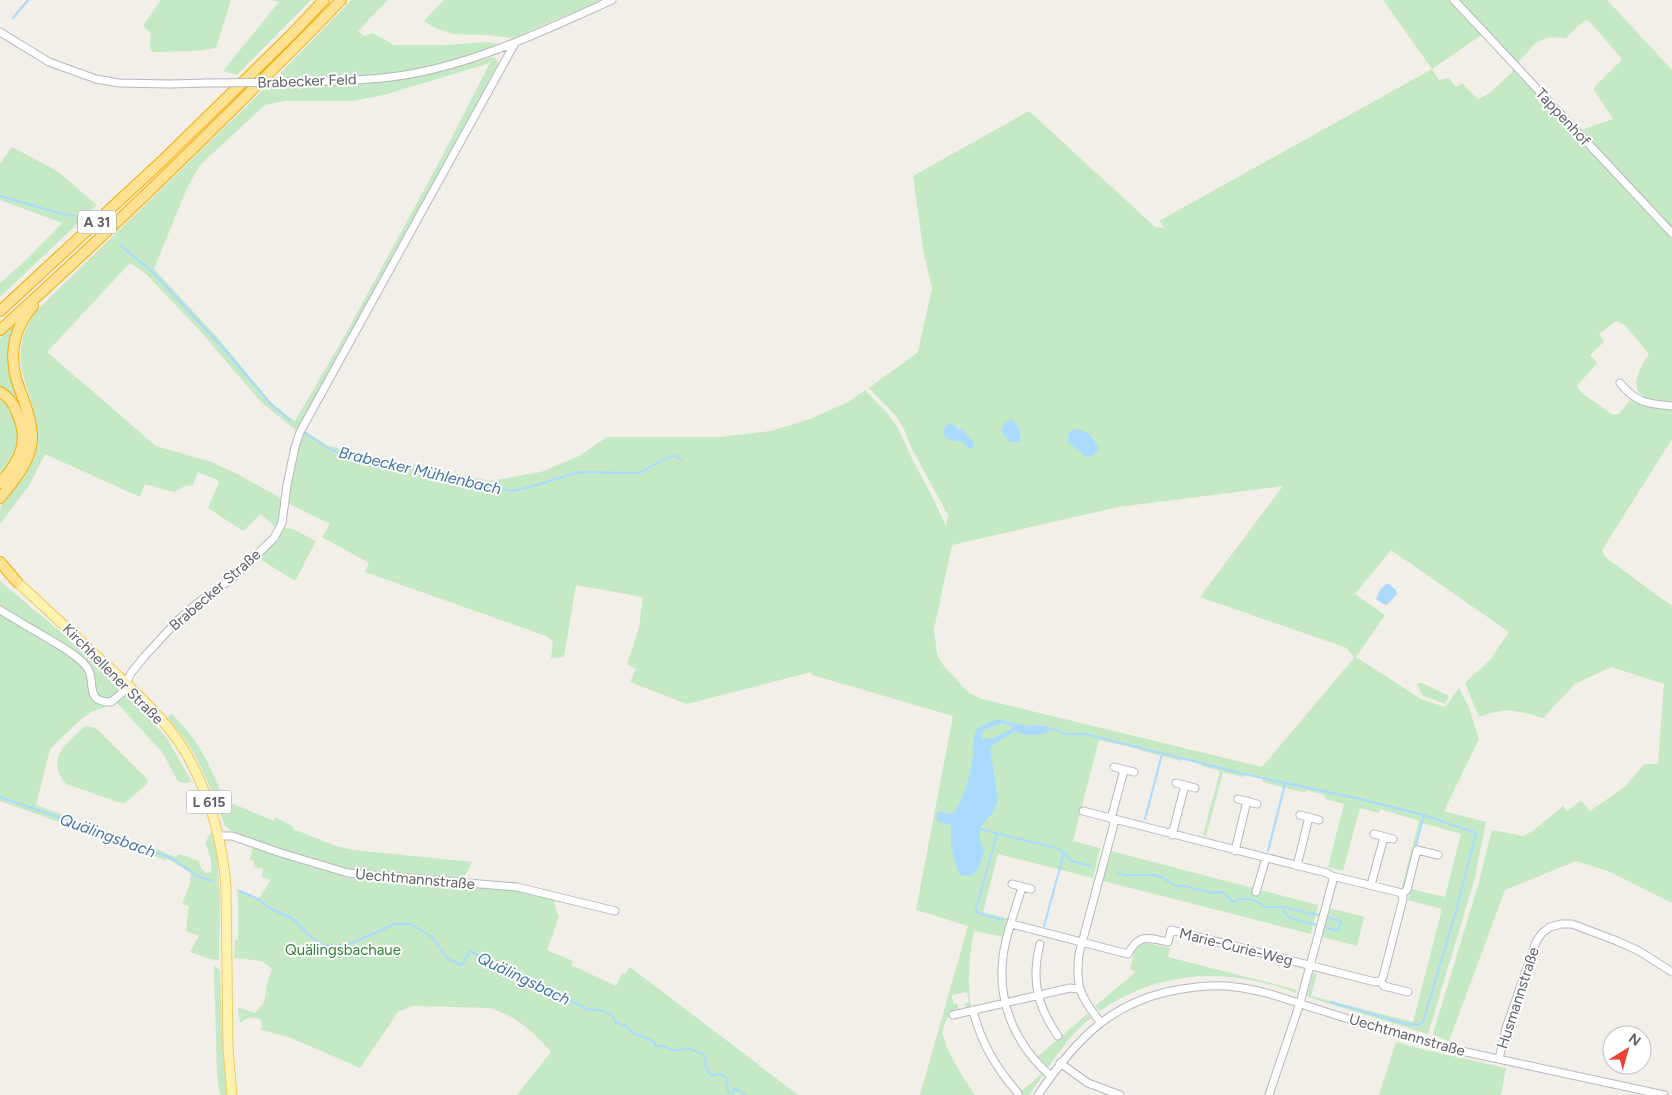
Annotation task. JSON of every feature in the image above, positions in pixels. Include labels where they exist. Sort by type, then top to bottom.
[{"type":"highway","name":"A 31","points":[[0,311],[168,154],[291,35],[324,0]]},
{"type":"highway","name":"A 31","points":[[0,330],[72,265],[267,77],[341,0]]},
{"type":"highway","points":[[0,498],[18,476],[27,459],[32,442],[31,425],[16,377],[13,360],[16,333],[32,307],[65,278],[72,265]]},
{"type":"highway","points":[[0,302],[21,284],[31,283]]},
{"type":"highway","points":[[0,392],[12,402],[23,426],[23,443],[19,457],[11,471],[0,483]]},
{"type":"highway","points":[[0,562],[17,582]]},
{"type":"main road","name":"Kirchhellener Straße","points":[[0,566],[126,684],[165,724],[185,752],[205,792],[219,836],[226,886],[228,1049],[232,1095]]},
{"type":"street","name":"Brabecker Feld","points":[[0,32],[49,62],[96,80],[119,83],[169,84],[349,81],[398,76],[459,62],[515,43],[612,0]]},
{"type":"street","name":"Tappenhof","points":[[1454,0],[1672,233]]},
{"type":"street","name":"Brabecker Straße","points":[[0,610],[67,650],[86,666],[91,678],[92,694],[104,702],[111,702],[122,693],[131,673],[144,657],[178,620],[195,605],[234,577],[274,538],[282,523],[289,475],[300,432],[515,43]]},
{"type":"street","points":[[1620,383],[1635,398],[1653,404],[1672,406]]},
{"type":"street","points":[[1114,767],[1134,772]]},
{"type":"street","points":[[1101,1023],[1086,1004],[1079,989],[1077,968],[1124,770]]},
{"type":"street","points":[[1176,783],[1195,788]]},
{"type":"street","points":[[1172,835],[1185,785]]},
{"type":"street","points":[[1238,798],[1257,804]]},
{"type":"street","points":[[1235,850],[1247,801]]},
{"type":"street","points":[[1083,811],[1402,894]]},
{"type":"street","points":[[1300,815],[1319,820]]},
{"type":"street","points":[[1297,866],[1310,817]]},
{"type":"street","points":[[1374,834],[1393,839]]},
{"type":"street","name":"Uechtmannstraße","points":[[219,836],[232,836],[348,873],[517,887],[615,911]]},
{"type":"street","points":[[1371,885],[1384,837]]},
{"type":"street","points":[[1402,894],[1407,890],[1417,850],[1438,856]]},
{"type":"street","points":[[1256,892],[1266,858]]},
{"type":"street","points":[[1269,1095],[1300,1003],[1333,880],[1332,876]]},
{"type":"street","points":[[1012,884],[1031,889]]},
{"type":"street","points":[[1022,887],[1003,956],[1002,981],[1005,1004],[1022,1044],[1037,1064],[1051,1076]]},
{"type":"street","points":[[1310,965],[1375,982],[1380,981],[1383,977],[1403,899],[1402,894]]},
{"type":"street","name":"Marie-Curie-Weg","points":[[1012,924],[1128,954],[1135,943],[1143,938],[1168,942],[1171,930],[1310,965]]},
{"type":"street","name":"Husmannstraße","points":[[1499,1059],[1506,1028],[1536,942],[1542,933],[1550,927],[1572,924],[1639,951],[1672,972]]},
{"type":"street","points":[[1040,944],[1035,971],[1038,995],[1045,1017],[1058,1036]]},
{"type":"street","points":[[1380,981],[1384,986],[1408,992]]},
{"type":"street","name":"Uechtmannstraße","points":[[1038,1095],[1060,1063],[1082,1040],[1122,1008],[1151,996],[1193,988],[1228,986],[1243,988],[1300,1003],[1427,1043],[1664,1095]]},
{"type":"street","points":[[954,1015],[1070,988],[1079,989]]},
{"type":"street","points":[[973,1010],[977,1027],[993,1062],[1018,1093]]},
{"type":"street","points":[[1060,1063],[1088,1083],[1120,1095]]},
{"type":"green space","points":[[161,0],[231,0],[216,48],[196,51],[153,52],[150,48],[151,34],[143,26]]},
{"type":"green space","points":[[272,0],[311,0],[237,75],[223,71],[279,2]]},
{"type":"green space","points":[[351,0],[388,0],[358,31],[364,36],[373,33],[394,45],[445,45],[489,42],[499,44],[459,60],[392,75],[320,79],[275,79]]},
{"type":"green space","points":[[444,0],[601,0],[513,38],[454,34],[435,28],[424,21]]},
{"type":"green space","points":[[1383,0],[1450,0],[1483,34],[1432,69]]},
{"type":"green space","points":[[1459,0],[1607,0],[1672,70],[1672,229],[1581,130],[1613,119],[1594,90],[1594,87],[1621,61],[1621,58],[1590,22],[1585,20],[1566,38],[1556,37],[1537,42],[1518,63]]},
{"type":"green space","points":[[494,57],[499,63],[354,329],[345,340],[335,363],[297,431],[261,402],[203,334],[146,274],[130,263],[47,352],[156,446],[212,462],[282,499],[277,529],[261,514],[243,531],[208,508],[219,482],[198,472],[193,485],[185,486],[174,492],[145,484],[140,497],[45,454],[30,484],[0,524],[1,505],[25,474],[35,450],[36,424],[21,363],[21,348],[25,331],[35,312],[268,85],[430,72]],"holes":[[[490,63],[437,166],[344,337],[295,421],[274,406],[216,336],[154,269],[187,188],[200,165],[265,105],[285,101],[353,101],[384,95]]]},
{"type":"green space","points":[[1432,69],[1439,80],[1449,78],[1456,87],[1462,83],[1478,99],[1490,93],[1514,70],[1672,238],[1672,404],[1649,399],[1638,390],[1636,383],[1638,375],[1649,354],[1625,325],[1616,321],[1599,334],[1604,342],[1590,355],[1597,363],[1577,386],[1582,393],[1613,415],[1619,414],[1630,400],[1649,407],[1672,409],[1672,439],[1602,550],[1605,557],[1672,606],[1672,903],[1610,872],[1576,861],[1505,890],[1449,1041],[1433,1034],[1479,882],[1492,830],[1524,836],[1563,806],[1567,811],[1581,800],[1590,811],[1626,786],[1644,764],[1658,764],[1664,684],[1611,667],[1575,684],[1543,718],[1511,711],[1496,712],[1479,717],[1465,683],[1490,660],[1509,632],[1391,550],[1355,594],[1385,615],[1356,657],[1421,699],[1445,707],[1459,688],[1469,708],[1479,739],[1444,811],[1486,822],[1474,881],[1428,1034],[1308,997],[1307,995],[1313,974],[1317,973],[1311,996],[1413,1022],[1442,909],[1408,900],[1411,889],[1445,897],[1461,834],[1422,823],[1405,887],[1402,887],[1419,821],[1380,809],[1379,813],[1360,808],[1343,871],[1328,867],[1344,804],[1325,799],[1325,795],[1306,790],[1305,793],[1263,782],[1263,779],[1244,774],[1243,777],[1223,772],[1206,836],[1203,835],[1220,771],[1182,758],[1181,761],[1099,740],[1073,841],[1100,848],[1093,878],[998,854],[983,912],[1010,919],[1005,937],[974,931],[969,969],[971,1008],[964,1004],[969,1002],[967,992],[952,995],[953,1004],[957,1004],[958,1008],[950,1013],[951,1016],[948,1017],[943,1030],[946,1046],[975,1095],[920,1095],[968,926],[916,910],[953,716],[812,675],[811,672],[687,704],[630,682],[636,669],[627,664],[639,628],[643,597],[576,585],[564,657],[551,658],[553,641],[546,636],[365,572],[369,563],[322,537],[330,524],[287,503],[294,460],[303,430],[328,446],[490,481],[541,472],[579,456],[607,437],[720,437],[771,431],[810,419],[848,402],[865,390],[887,413],[898,428],[946,526],[948,515],[912,449],[904,429],[896,416],[869,388],[918,352],[932,288],[924,255],[913,176],[1029,111],[1155,227],[1165,228],[1159,221]],"holes":[[[945,426],[961,429],[974,442],[963,442],[943,434]],[[1283,486],[1200,597],[1347,648],[1354,658],[1262,767],[982,699],[969,693],[943,665],[937,654],[934,629],[952,545],[1118,507]]]},
{"type":"green space","points":[[12,147],[57,171],[97,205],[0,297],[0,283],[27,259],[62,223],[0,200],[0,164]]},
{"type":"green space","points":[[13,326],[15,327],[13,332],[25,420],[16,400],[0,387],[0,338]]},
{"type":"green space","points":[[0,396],[17,418],[19,447],[0,479]]},
{"type":"green space","points":[[285,528],[293,529],[316,541],[295,581],[258,558]]},
{"type":"green space","points":[[0,581],[63,634],[117,686],[119,691],[116,695],[108,699],[100,696],[97,692],[92,668],[85,660],[0,606]]},
{"type":"green space","points":[[0,615],[53,644],[72,657],[84,668],[89,692],[93,700],[106,707],[93,711],[81,719],[50,749],[36,805],[145,844],[175,857],[180,854],[198,861],[202,870],[207,873],[211,872],[211,864],[205,843],[212,833],[217,857],[220,895],[219,960],[190,952],[199,936],[186,931],[189,906],[182,904],[190,884],[191,873],[166,858],[165,860],[0,801]]},
{"type":"green space","points":[[1417,683],[1422,683],[1449,696],[1445,704],[1422,695]]},
{"type":"green space","points":[[125,695],[166,737],[192,782],[178,782],[163,753],[116,702]]},
{"type":"green space","points":[[172,714],[188,731],[200,750],[224,800],[274,821],[275,817],[294,827],[293,829],[336,846],[353,850],[472,862],[465,876],[460,880],[348,871],[237,835],[225,826],[197,759],[185,739],[167,717]]},
{"type":"green space","points":[[85,726],[96,728],[147,779],[147,784],[125,803],[66,784],[60,775],[57,766],[60,752]]},
{"type":"green space","name":"Quälingsbachaue","points":[[253,845],[347,876],[506,889],[555,897],[554,904],[559,917],[547,950],[573,961],[571,965],[616,986],[622,973],[625,974],[630,967],[798,1095],[517,1095],[551,1052],[537,1037],[516,1020],[489,1008],[413,1006],[398,1012],[360,1068],[289,1037],[261,1030],[262,1020],[251,1018],[240,1023],[238,1007],[255,1013],[264,1003],[272,969],[262,961],[234,958],[235,940],[238,940],[237,889],[259,898],[271,880],[262,877],[263,869],[254,867],[254,861],[250,860]]},
{"type":"green space","points":[[1111,851],[1318,905],[1311,934],[1103,881]]},
{"type":"green space","points":[[1329,908],[1364,917],[1357,946],[1322,937]]},
{"type":"green space","points":[[1145,943],[1170,948],[1168,957],[1297,990],[1295,993],[1255,981],[1235,978],[1194,977],[1155,984],[1117,1000],[1100,1011],[1095,1006],[1136,972],[1130,969],[1133,957],[1138,947]]},
{"type":"green space","points":[[214,966],[220,970],[223,1052],[227,1095],[220,1095],[217,1075]]},
{"type":"green space","points":[[1087,1014],[1091,1018],[1072,1036],[1046,1071],[1035,1059]]},
{"type":"green space","points":[[1396,1042],[1506,1068],[1501,1095],[1379,1095]]},
{"type":"green space","points":[[1043,1073],[1029,1095],[1017,1095]]},
{"type":"water","points":[[1011,419],[1019,430],[1020,443],[1009,441],[1001,431],[1003,425]]},
{"type":"water","points":[[948,424],[961,429],[974,442],[973,448],[967,447],[963,442],[952,442],[943,434],[945,426]]},
{"type":"water","points":[[1076,429],[1084,431],[1090,436],[1099,449],[1091,457],[1085,457],[1068,442],[1069,432]]},
{"type":"water","points":[[1386,584],[1389,584],[1396,590],[1397,594],[1385,605],[1376,599],[1380,590]]},
{"type":"water","points":[[998,719],[1025,726],[1039,725],[1054,729],[1035,735],[1025,735],[1016,731],[990,748],[998,799],[993,812],[981,827],[980,841],[984,851],[978,870],[971,876],[960,875],[952,850],[951,825],[937,821],[937,813],[941,811],[949,814],[955,812],[959,806],[969,778],[977,728]],"holes":[[[1004,723],[1012,726],[1011,729],[994,738],[983,739],[981,735],[983,730]]]},
{"type":"waterway","points":[[13,18],[28,0]]},
{"type":"waterway","name":"Brabecker Mühlenbach","points":[[0,196],[73,216]]},
{"type":"waterway","name":"Brabecker Mühlenbach","points":[[120,245],[154,273],[232,358],[270,403],[290,420]]},
{"type":"waterway","name":"Brabecker Mühlenbach","points":[[305,433],[333,451],[511,491],[580,472],[639,473],[668,459],[670,456],[676,456],[681,460]]},
{"type":"waterway","points":[[1054,729],[1066,734],[1085,734],[1244,774],[1360,799],[1424,815],[1476,833],[1456,911],[1423,1022],[1419,1025],[1406,1024],[1331,1002]]},
{"type":"waterway","points":[[1145,819],[1162,754]]},
{"type":"waterway","points":[[1268,851],[1285,784]]},
{"type":"waterway","name":"Quälingsbach","points":[[0,797],[141,846],[175,860],[195,875],[212,881]]},
{"type":"waterway","points":[[1415,849],[1424,815]]},
{"type":"waterway","points":[[980,829],[1059,849],[1071,861],[1091,866]]},
{"type":"waterway","points":[[997,834],[976,909],[978,913],[1003,920]]},
{"type":"waterway","points":[[1044,926],[1063,857],[1062,851]]},
{"type":"waterway","points":[[1118,873],[1126,875],[1155,875],[1176,886],[1185,886],[1212,893],[1222,892],[1233,902],[1240,899],[1248,899],[1254,900],[1265,907],[1283,907],[1286,915],[1291,918],[1338,931],[1341,921],[1326,917]]},
{"type":"waterway","name":"Quälingsbach","points":[[240,891],[260,900],[269,908],[292,918],[310,936],[323,945],[347,945],[395,924],[411,924],[432,937],[448,959],[462,965],[470,951],[587,1009],[604,1011],[613,1016],[615,1022],[626,1026],[633,1033],[655,1042],[655,1046],[663,1046],[675,1051],[687,1048],[703,1054],[706,1058],[705,1064],[711,1076],[719,1074],[726,1077],[728,1092],[733,1093],[734,1089],[746,1095]]},
{"type":"waterway","points":[[1283,907],[1322,916]]}]
